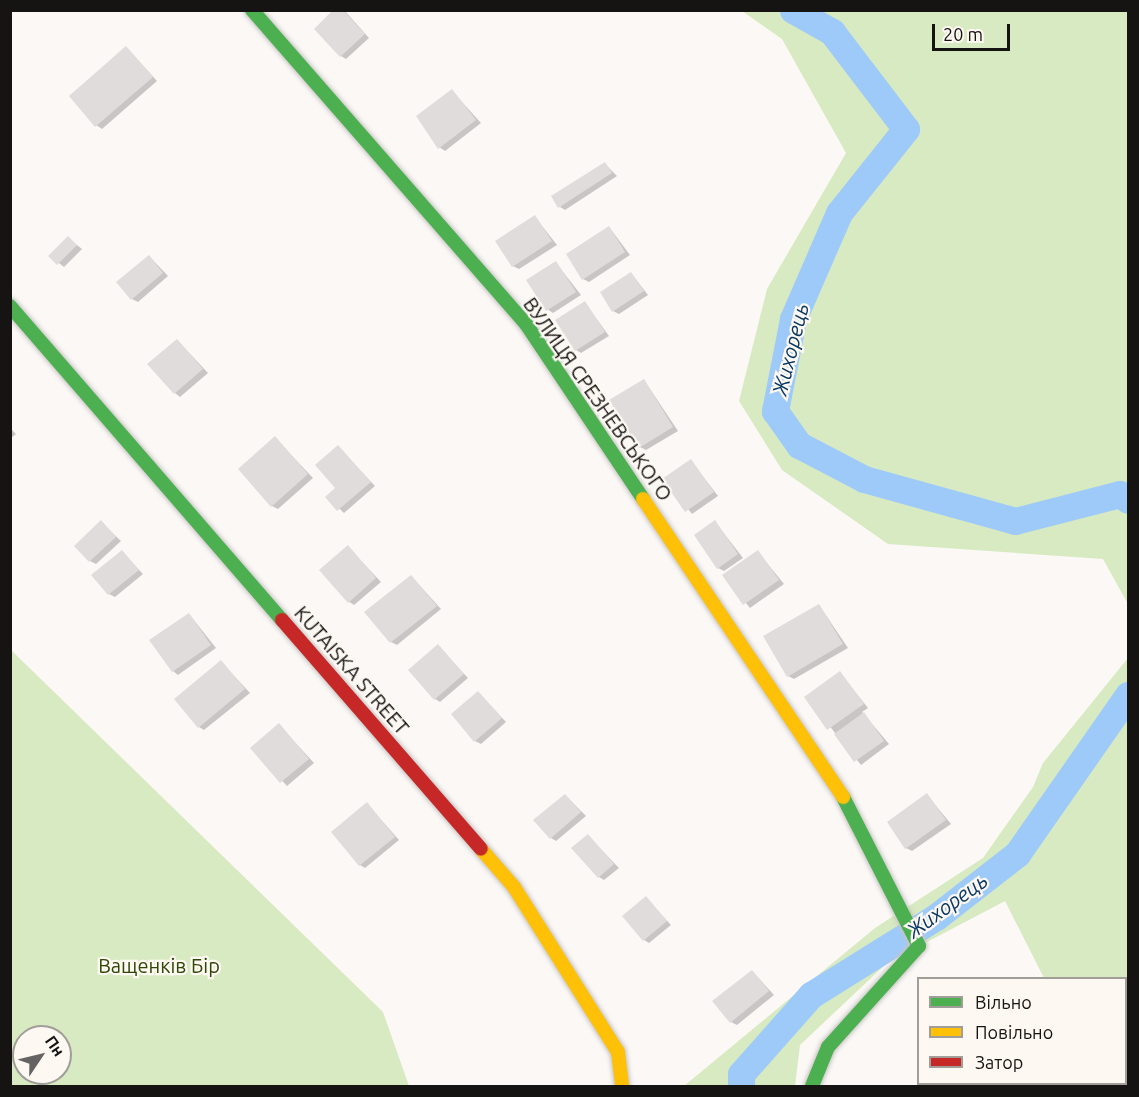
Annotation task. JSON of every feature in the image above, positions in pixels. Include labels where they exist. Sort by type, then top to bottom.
[{"type":"street","name":"ВУЛИЦЯ СРЕЗНЕВСЬКОГО","points":[[252,10],[526,324],[853,811],[894,900],[919,946],[828,1047],[812,1086]]},
{"type":"street","name":"KUTAISKA STREET","points":[[10,306],[514,887],[618,1052],[622,1086]]},
{"type":"green space","points":[[742,11],[1128,11],[1128,604],[1103,559],[888,544],[782,470],[739,401],[767,289],[846,153],[782,39]]},
{"type":"green space","name":"Ващенків Бір","points":[[11,650],[383,1012],[409,1086],[11,1086]]},
{"type":"green space","points":[[1128,658],[1128,1086],[1112,1085],[1127,1085],[1127,977],[1043,977],[1005,901],[887,963],[800,1045],[795,1086],[684,1086],[875,928],[983,858],[1033,787],[1043,763]]},
{"type":"building","points":[[333,10],[343,10],[365,34],[340,57],[314,29]]},
{"type":"building","points":[[126,46],[153,77],[95,127],[69,96]]},
{"type":"building","points":[[452,89],[476,120],[438,149],[416,116]]},
{"type":"building","points":[[605,162],[612,173],[558,208],[551,196]]},
{"type":"building","points":[[535,215],[552,241],[512,267],[495,241]]},
{"type":"building","points":[[609,226],[625,252],[582,280],[566,254]]},
{"type":"building","points":[[68,236],[77,245],[57,265],[48,256]]},
{"type":"building","points":[[149,255],[163,273],[131,300],[116,282]]},
{"type":"building","points":[[556,261],[576,292],[546,311],[526,280]]},
{"type":"building","points":[[631,272],[644,291],[612,312],[600,292]]},
{"type":"building","points":[[585,301],[605,332],[575,351],[555,320]]},
{"type":"building","points":[[177,339],[203,369],[174,394],[147,364]]},
{"type":"building","points":[[644,379],[673,427],[639,448],[609,400]]},
{"type":"building","points":[[275,436],[308,474],[271,507],[238,469]]},
{"type":"building","points":[[338,445],[371,482],[337,511],[325,497],[335,488],[315,465]]},
{"type":"building","points":[[691,459],[714,492],[685,512],[662,479]]},
{"type":"building","points":[[101,520],[116,537],[89,562],[74,546]]},
{"type":"building","points":[[715,520],[738,554],[717,569],[694,535]]},
{"type":"building","points":[[348,545],[376,578],[348,603],[319,570]]},
{"type":"building","points":[[122,550],[139,570],[108,595],[91,575]]},
{"type":"building","points":[[758,550],[779,580],[743,605],[722,575]]},
{"type":"building","points":[[411,575],[437,606],[390,643],[364,612]]},
{"type":"building","points":[[819,604],[843,644],[787,677],[763,636]]},
{"type":"building","points":[[189,613],[211,645],[172,672],[149,640]]},
{"type":"building","points":[[438,644],[464,674],[434,700],[408,670]]},
{"type":"building","points":[[221,660],[245,689],[198,728],[174,699]]},
{"type":"building","points":[[840,671],[864,704],[827,730],[804,697]]},
{"type":"building","points":[[478,691],[502,718],[474,742],[451,714]]},
{"type":"building","points":[[864,712],[884,741],[854,762],[834,734]]},
{"type":"building","points":[[279,723],[309,759],[280,783],[250,748]]},
{"type":"building","points":[[927,793],[946,820],[905,849],[887,822]]},
{"type":"building","points":[[565,794],[581,812],[550,839],[533,820]]},
{"type":"building","points":[[367,802],[395,837],[359,866],[331,832]]},
{"type":"building","points":[[588,834],[614,864],[598,878],[571,848]]},
{"type":"building","points":[[646,896],[667,921],[643,941],[622,916]]},
{"type":"building","points":[[752,970],[769,991],[730,1023],[712,1001]]},
{"type":"waterway","name":"Жихорець","points":[[793,10],[832,32],[906,129],[839,213],[793,319],[775,411],[799,445],[864,479],[1015,521],[1120,494],[1128,500]]},
{"type":"waterway","name":"Жихорець","points":[[741,1086],[741,1074],[811,995],[936,917],[1017,854],[1128,695]]},
{"type":"traffic: fast","points":[[252,10],[526,324],[643,499]]},
{"type":"traffic: fast","points":[[10,306],[282,620]]},
{"type":"traffic: fast","points":[[812,1086],[828,1047],[919,946],[843,797]]},
{"type":"traffic: slow","points":[[643,499],[843,797]]},
{"type":"traffic: slow","points":[[481,849],[514,887],[618,1052],[622,1086]]},
{"type":"traffic: jam","points":[[282,620],[481,849]]}]
